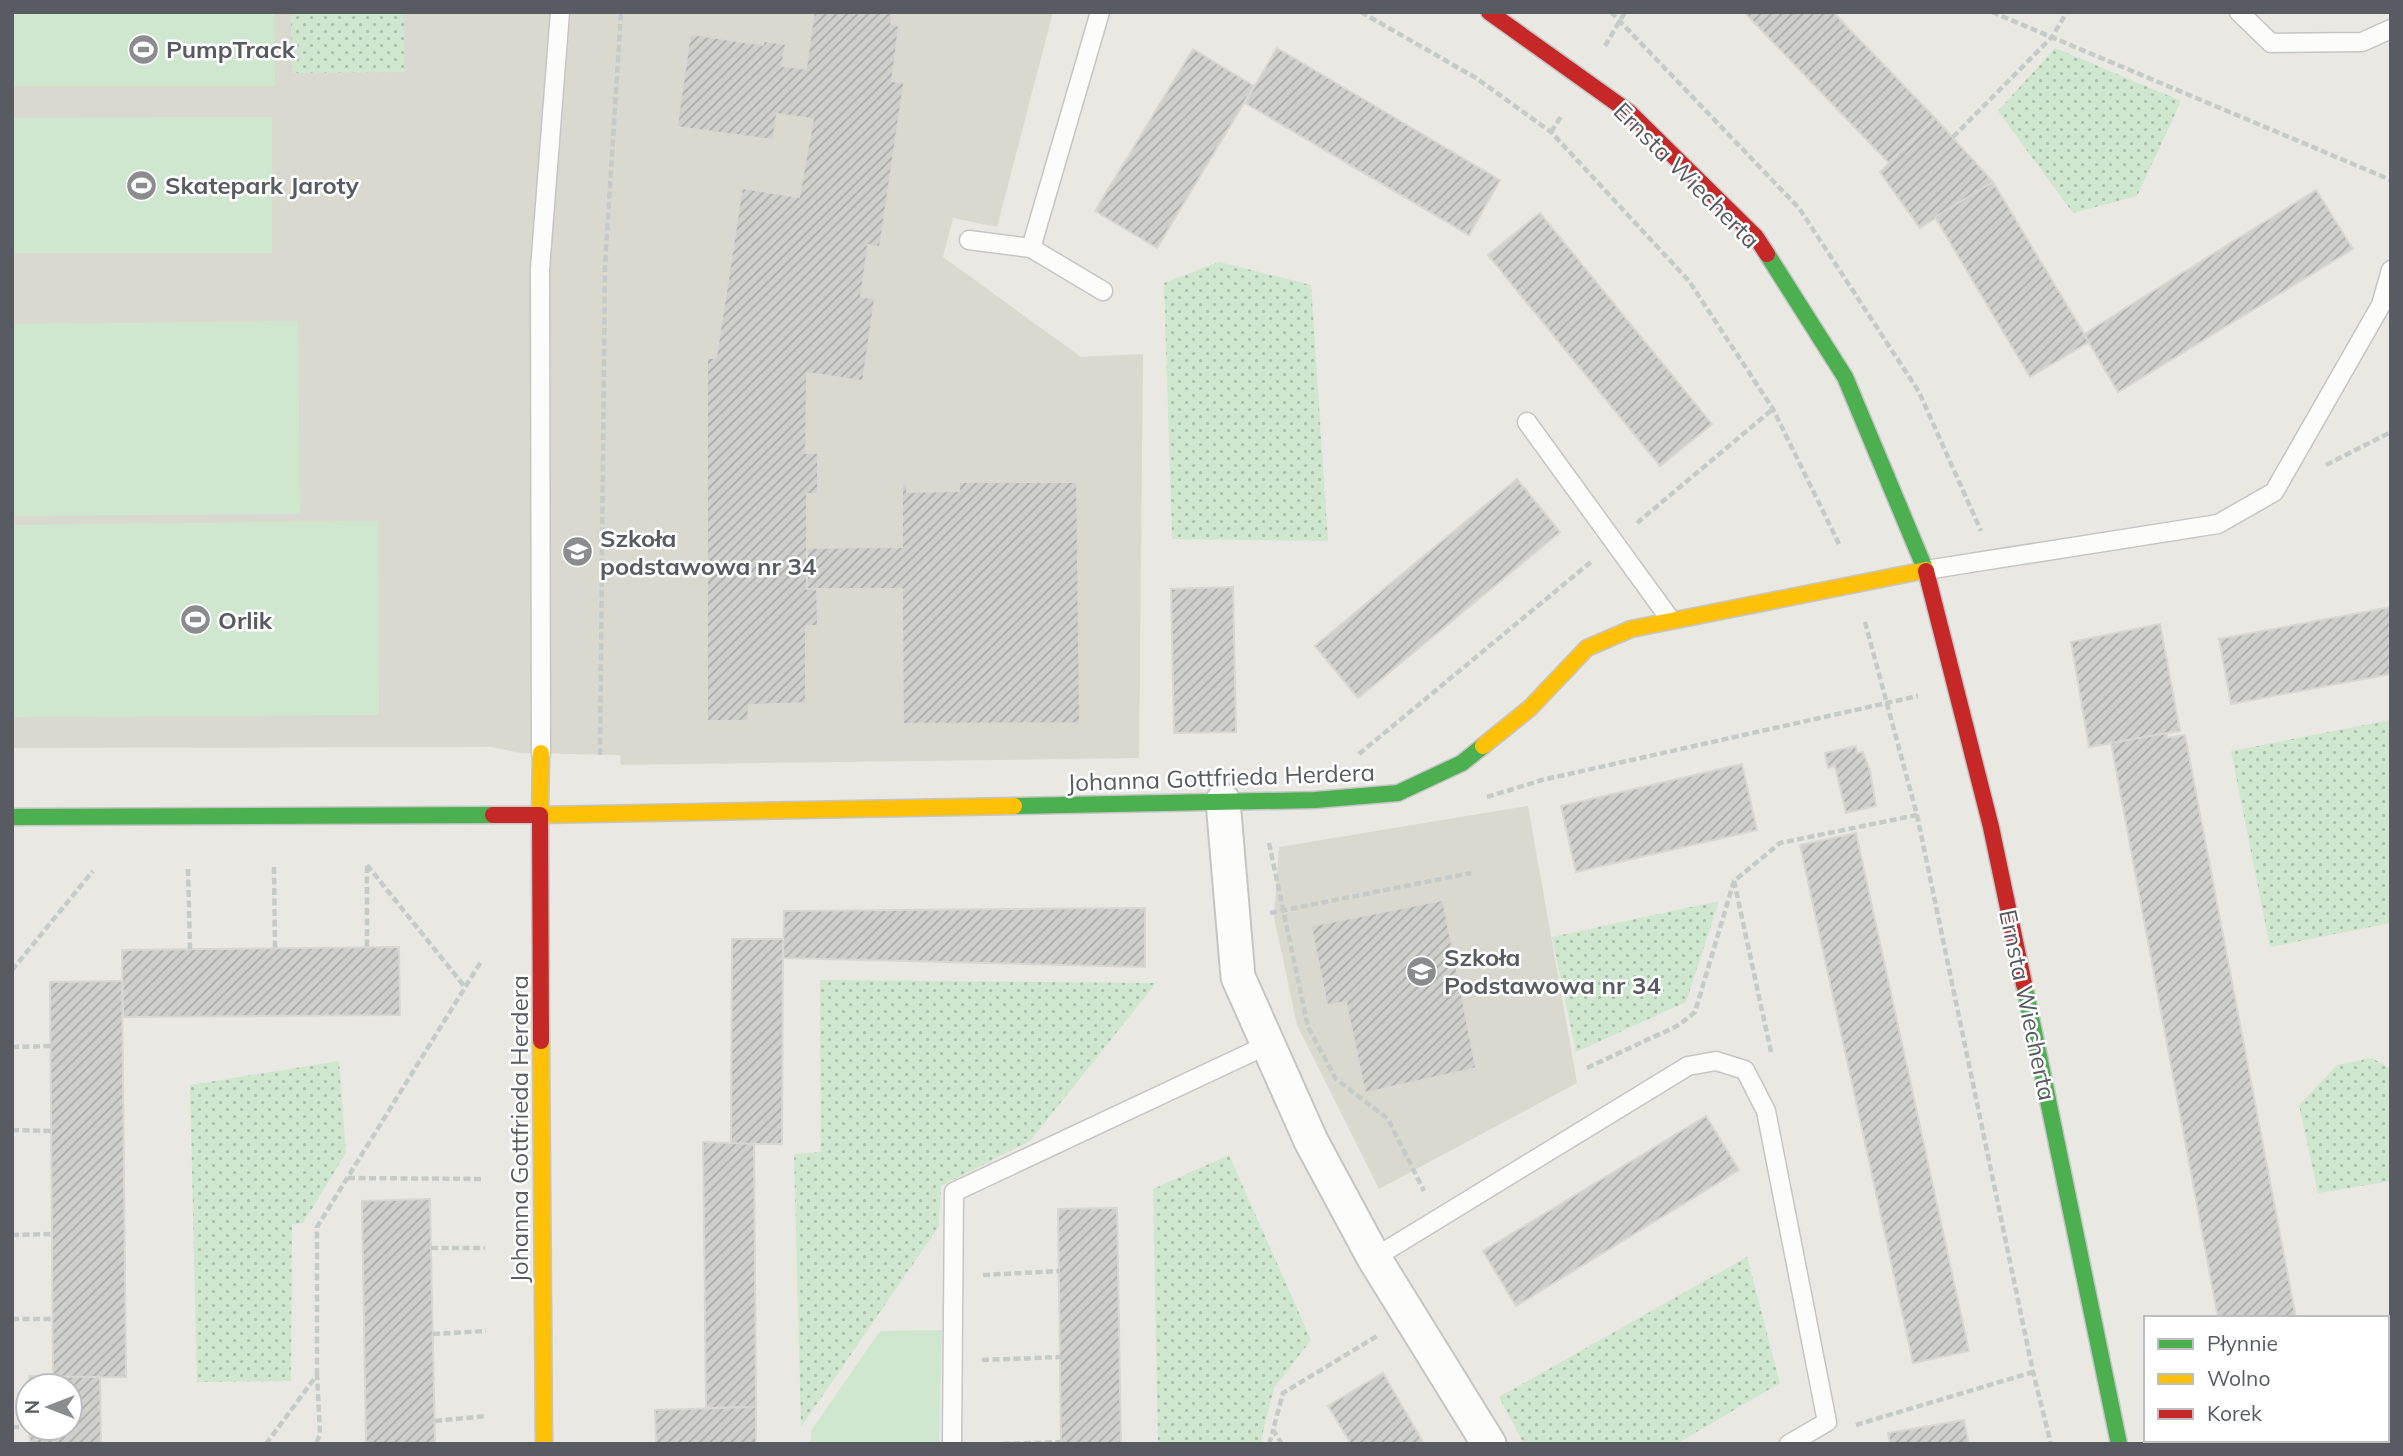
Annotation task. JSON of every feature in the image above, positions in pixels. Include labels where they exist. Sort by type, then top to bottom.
[{"type":"street","name":"Ernsta Wiecherta","points":[[1489,12],[1516,19],[1629,112],[1756,237],[1845,377],[1926,570],[1991,827],[2119,1444]]},
{"type":"street","name":"Johanna Gottfrieda Herdera","points":[[12,817],[540,815],[1315,800],[1398,793],[1462,763],[1530,708],[1587,648],[1631,629],[1670,618],[1926,570]]},
{"type":"street","name":"Johanna Gottfrieda Herdera","points":[[541,753],[544,1444]]},
{"type":"street","points":[[1223,801],[1238,977],[1311,1141],[1374,1258],[1489,1444]]},
{"type":"lane","points":[[541,753],[540,269],[560,12]]},
{"type":"lane","points":[[1031,248],[1100,12]]},
{"type":"lane","points":[[2239,12],[2271,43],[2362,42],[2391,29]]},
{"type":"lane","points":[[968,240],[1031,248],[1103,291]]},
{"type":"lane","points":[[1926,570],[2218,524],[2273,492],[2381,305],[2391,270]]},
{"type":"lane","points":[[1527,422],[1670,618]]},
{"type":"lane","points":[[952,1444],[954,1192],[1267,1045]]},
{"type":"lane","points":[[1374,1258],[1688,1066],[1716,1061],[1745,1069],[1766,1111],[1827,1422],[1789,1444]]},
{"type":"path","points":[[600,755],[605,265],[621,12]]},
{"type":"path","points":[[1361,12],[1476,78],[1551,132],[1689,281],[1773,409],[1843,554]]},
{"type":"path","points":[[1604,49],[1625,12]]},
{"type":"path","points":[[1992,12],[2391,180]]},
{"type":"path","points":[[1952,137],[2052,37],[2067,12]]},
{"type":"path","points":[[1629,530],[1773,409]]},
{"type":"path","points":[[2273,492],[2391,432]]},
{"type":"path","points":[[1354,758],[1596,558]]},
{"type":"path","points":[[1863,617],[1917,815],[2033,1372],[2051,1444]]},
{"type":"path","points":[[1480,799],[1542,780],[1956,687]]},
{"type":"path","points":[[1587,1068],[1679,1025],[1695,1012],[1731,885],[1780,843],[1917,815]]},
{"type":"path","points":[[1260,846],[1268,835],[1308,1027],[1336,1079],[1388,1119],[1427,1197]]},
{"type":"path","points":[[367,947],[367,865],[465,987]]},
{"type":"path","points":[[274,867],[275,948]]},
{"type":"path","points":[[188,869],[190,949]]},
{"type":"path","points":[[12,970],[93,871]]},
{"type":"path","points":[[1260,915],[1471,873]]},
{"type":"path","points":[[316,1444],[320,1434],[317,1375],[317,1227],[482,960]]},
{"type":"path","points":[[12,1047],[51,1046]]},
{"type":"path","points":[[12,1130],[52,1131]]},
{"type":"path","points":[[347,1178],[484,1179]]},
{"type":"path","points":[[12,1236],[53,1234]]},
{"type":"path","points":[[431,1248],[485,1248]]},
{"type":"path","points":[[954,1276],[1059,1271]]},
{"type":"path","points":[[12,1318],[53,1318]]},
{"type":"path","points":[[1269,1444],[1283,1394],[1387,1330]]},
{"type":"path","points":[[433,1334],[486,1331]]},
{"type":"path","points":[[953,1361],[1060,1357]]},
{"type":"path","points":[[1845,1431],[1856,1425],[2033,1372]]},
{"type":"path","points":[[266,1444],[317,1375]]},
{"type":"path","points":[[435,1421],[487,1416]]},
{"type":"path","points":[[1273,1430],[1282,1444]]},
{"type":"path","points":[[1003,1444],[1061,1442]]},
{"type":"shaded area","name":"Szkoła podstawowa nr 34","points":[[12,12],[1053,12],[997,227],[953,218],[943,257],[1081,357],[1143,354],[1139,758],[621,765],[620,755],[521,753],[491,747],[12,748]]},
{"type":"shaded area","name":"Szkoła Podstawowa nr 34","points":[[1528,806],[1577,1083],[1379,1189],[1297,1025],[1274,917],[1279,847]]},
{"type":"green space","name":"PumpTrack","points":[[12,12],[274,12],[275,86],[12,86]]},
{"type":"green space","points":[[291,12],[404,12],[404,72],[292,73]]},
{"type":"green space","points":[[2055,48],[2181,101],[2137,196],[2073,213],[1998,111]]},
{"type":"green space","name":"Skatepark Jaroty","points":[[272,117],[272,253],[12,253],[12,118]]},
{"type":"green space","points":[[1219,262],[1311,285],[1328,541],[1172,539],[1164,283]]},
{"type":"green space","points":[[298,321],[300,514],[12,516],[12,324]]},
{"type":"green space","name":"Orlik","points":[[378,521],[379,715],[12,717],[12,525]]},
{"type":"green space","points":[[2391,720],[2391,923],[2270,947],[2231,751]]},
{"type":"green space","points":[[1719,901],[1686,1002],[1576,1052],[1552,937]]},
{"type":"green space","points":[[820,980],[1156,983],[1030,1141],[941,1186],[939,1226],[801,1427],[794,1154],[821,1152]]},
{"type":"green space","points":[[2372,1058],[2391,1069],[2391,1181],[2318,1193],[2299,1105],[2337,1065]]},
{"type":"green space","points":[[339,1061],[346,1153],[303,1223],[292,1224],[291,1381],[197,1382],[190,1085]]},
{"type":"green space","points":[[1229,1155],[1311,1340],[1274,1388],[1260,1444],[1158,1444],[1153,1189]]},
{"type":"green space","points":[[1747,1257],[1780,1383],[1676,1444],[1524,1444],[1499,1397]]},
{"type":"green space","points":[[942,1330],[939,1444],[811,1444],[811,1431],[880,1331]]},
{"type":"building","points":[[814,12],[892,12],[891,24],[899,26],[892,81],[904,83],[880,247],[868,245],[861,297],[875,298],[863,381],[807,373],[806,453],[818,453],[818,494],[807,494],[807,589],[817,589],[818,626],[806,626],[806,703],[749,705],[748,721],[707,721],[707,358],[716,358],[742,188],[799,197],[813,119],[777,114],[773,140],[677,127],[690,34],[763,45],[764,41],[786,44],[782,66],[806,69]]},
{"type":"building","points":[[1744,12],[1833,12],[1935,118],[1889,163]]},
{"type":"building","points":[[1277,48],[1500,180],[1469,235],[1245,103]]},
{"type":"building","points":[[1193,49],[1254,86],[1157,248],[1095,211]]},
{"type":"building","points":[[1935,118],[1993,182],[1920,228],[1880,172]]},
{"type":"building","points":[[1993,182],[2089,342],[2030,377],[1935,217]]},
{"type":"building","points":[[2316,190],[2353,249],[2118,392],[2084,334]]},
{"type":"building","points":[[1540,213],[1712,424],[1660,466],[1488,255]]},
{"type":"building","points":[[1517,479],[1560,532],[1358,698],[1315,646]]},
{"type":"building","points":[[959,482],[1077,482],[1080,723],[903,724],[902,589],[807,589],[807,548],[902,547],[902,484],[907,484],[907,492],[959,491]]},
{"type":"building","points":[[1233,587],[1236,732],[1174,733],[1171,589]]},
{"type":"building","points":[[2391,607],[2391,674],[2231,704],[2219,639]]},
{"type":"building","points":[[2160,624],[2180,731],[2089,747],[2071,642]]},
{"type":"building","points":[[2167,733],[2167,738],[2185,735],[2296,1316],[2218,1316],[2111,743]]},
{"type":"building","points":[[1856,746],[1857,753],[1863,752],[1870,771],[1876,806],[1846,813],[1835,766],[1828,768],[1825,753]]},
{"type":"building","points":[[1742,764],[1757,830],[1576,872],[1561,806]]},
{"type":"building","points":[[1856,833],[1969,1351],[1913,1363],[1800,845]]},
{"type":"building","points":[[1443,900],[1476,1068],[1365,1093],[1346,1002],[1327,1005],[1311,926]]},
{"type":"building","points":[[1145,908],[1145,967],[783,958],[784,911]]},
{"type":"building","points":[[732,939],[783,939],[782,1144],[731,1144]]},
{"type":"building","points":[[399,947],[400,1015],[123,1017],[122,950]]},
{"type":"building","points":[[122,981],[126,1377],[84,1378],[84,1372],[53,1372],[50,982]]},
{"type":"building","points":[[1706,1116],[1739,1170],[1516,1306],[1483,1251]]},
{"type":"building","points":[[703,1142],[754,1144],[756,1407],[706,1408]]},
{"type":"building","points":[[430,1199],[435,1444],[366,1444],[362,1201]]},
{"type":"building","points":[[1117,1208],[1121,1444],[1061,1444],[1058,1209]]},
{"type":"building","points":[[2389,1346],[2391,1444],[2223,1444],[2389,1442]]},
{"type":"building","points":[[1383,1373],[1424,1444],[1351,1444],[1328,1406]]},
{"type":"building","points":[[84,1377],[100,1377],[101,1444],[30,1444],[84,1442]]},
{"type":"building","points":[[756,1407],[756,1444],[656,1444],[655,1410]]},
{"type":"building","points":[[1964,1420],[1969,1444],[1890,1444],[1888,1433]]},
{"type":"traffic: fast","points":[[1767,254],[1845,377],[1926,571]]},
{"type":"traffic: fast","points":[[1014,806],[1315,800],[1398,793],[1462,763],[1483,746]]},
{"type":"traffic: fast","points":[[12,817],[493,815]]},
{"type":"traffic: fast","points":[[2024,984],[2119,1444]]},
{"type":"traffic: slow","points":[[1483,746],[1530,708],[1587,648],[1631,629],[1926,570]]},
{"type":"traffic: slow","points":[[541,753],[540,815],[1014,806]]},
{"type":"traffic: slow","points":[[541,1041],[544,1444]]},
{"type":"traffic: jam","points":[[1489,12],[1629,112],[1756,237],[1767,254]]},
{"type":"traffic: jam","points":[[1926,571],[1991,827],[2024,984]]},
{"type":"traffic: jam","points":[[493,815],[540,815],[541,1041]]},
{"type":"place","name":"PumpTrack","points":[[143,49]]},
{"type":"place","name":"Skatepark Jaroty","points":[[142,185]]},
{"type":"place","name":"Szkoła podstawowa nr 34","points":[[577,552]]},
{"type":"place","name":"Orlik","points":[[195,620]]},
{"type":"place","name":"Szkoła Podstawowa nr 34","points":[[1421,971]]}]
